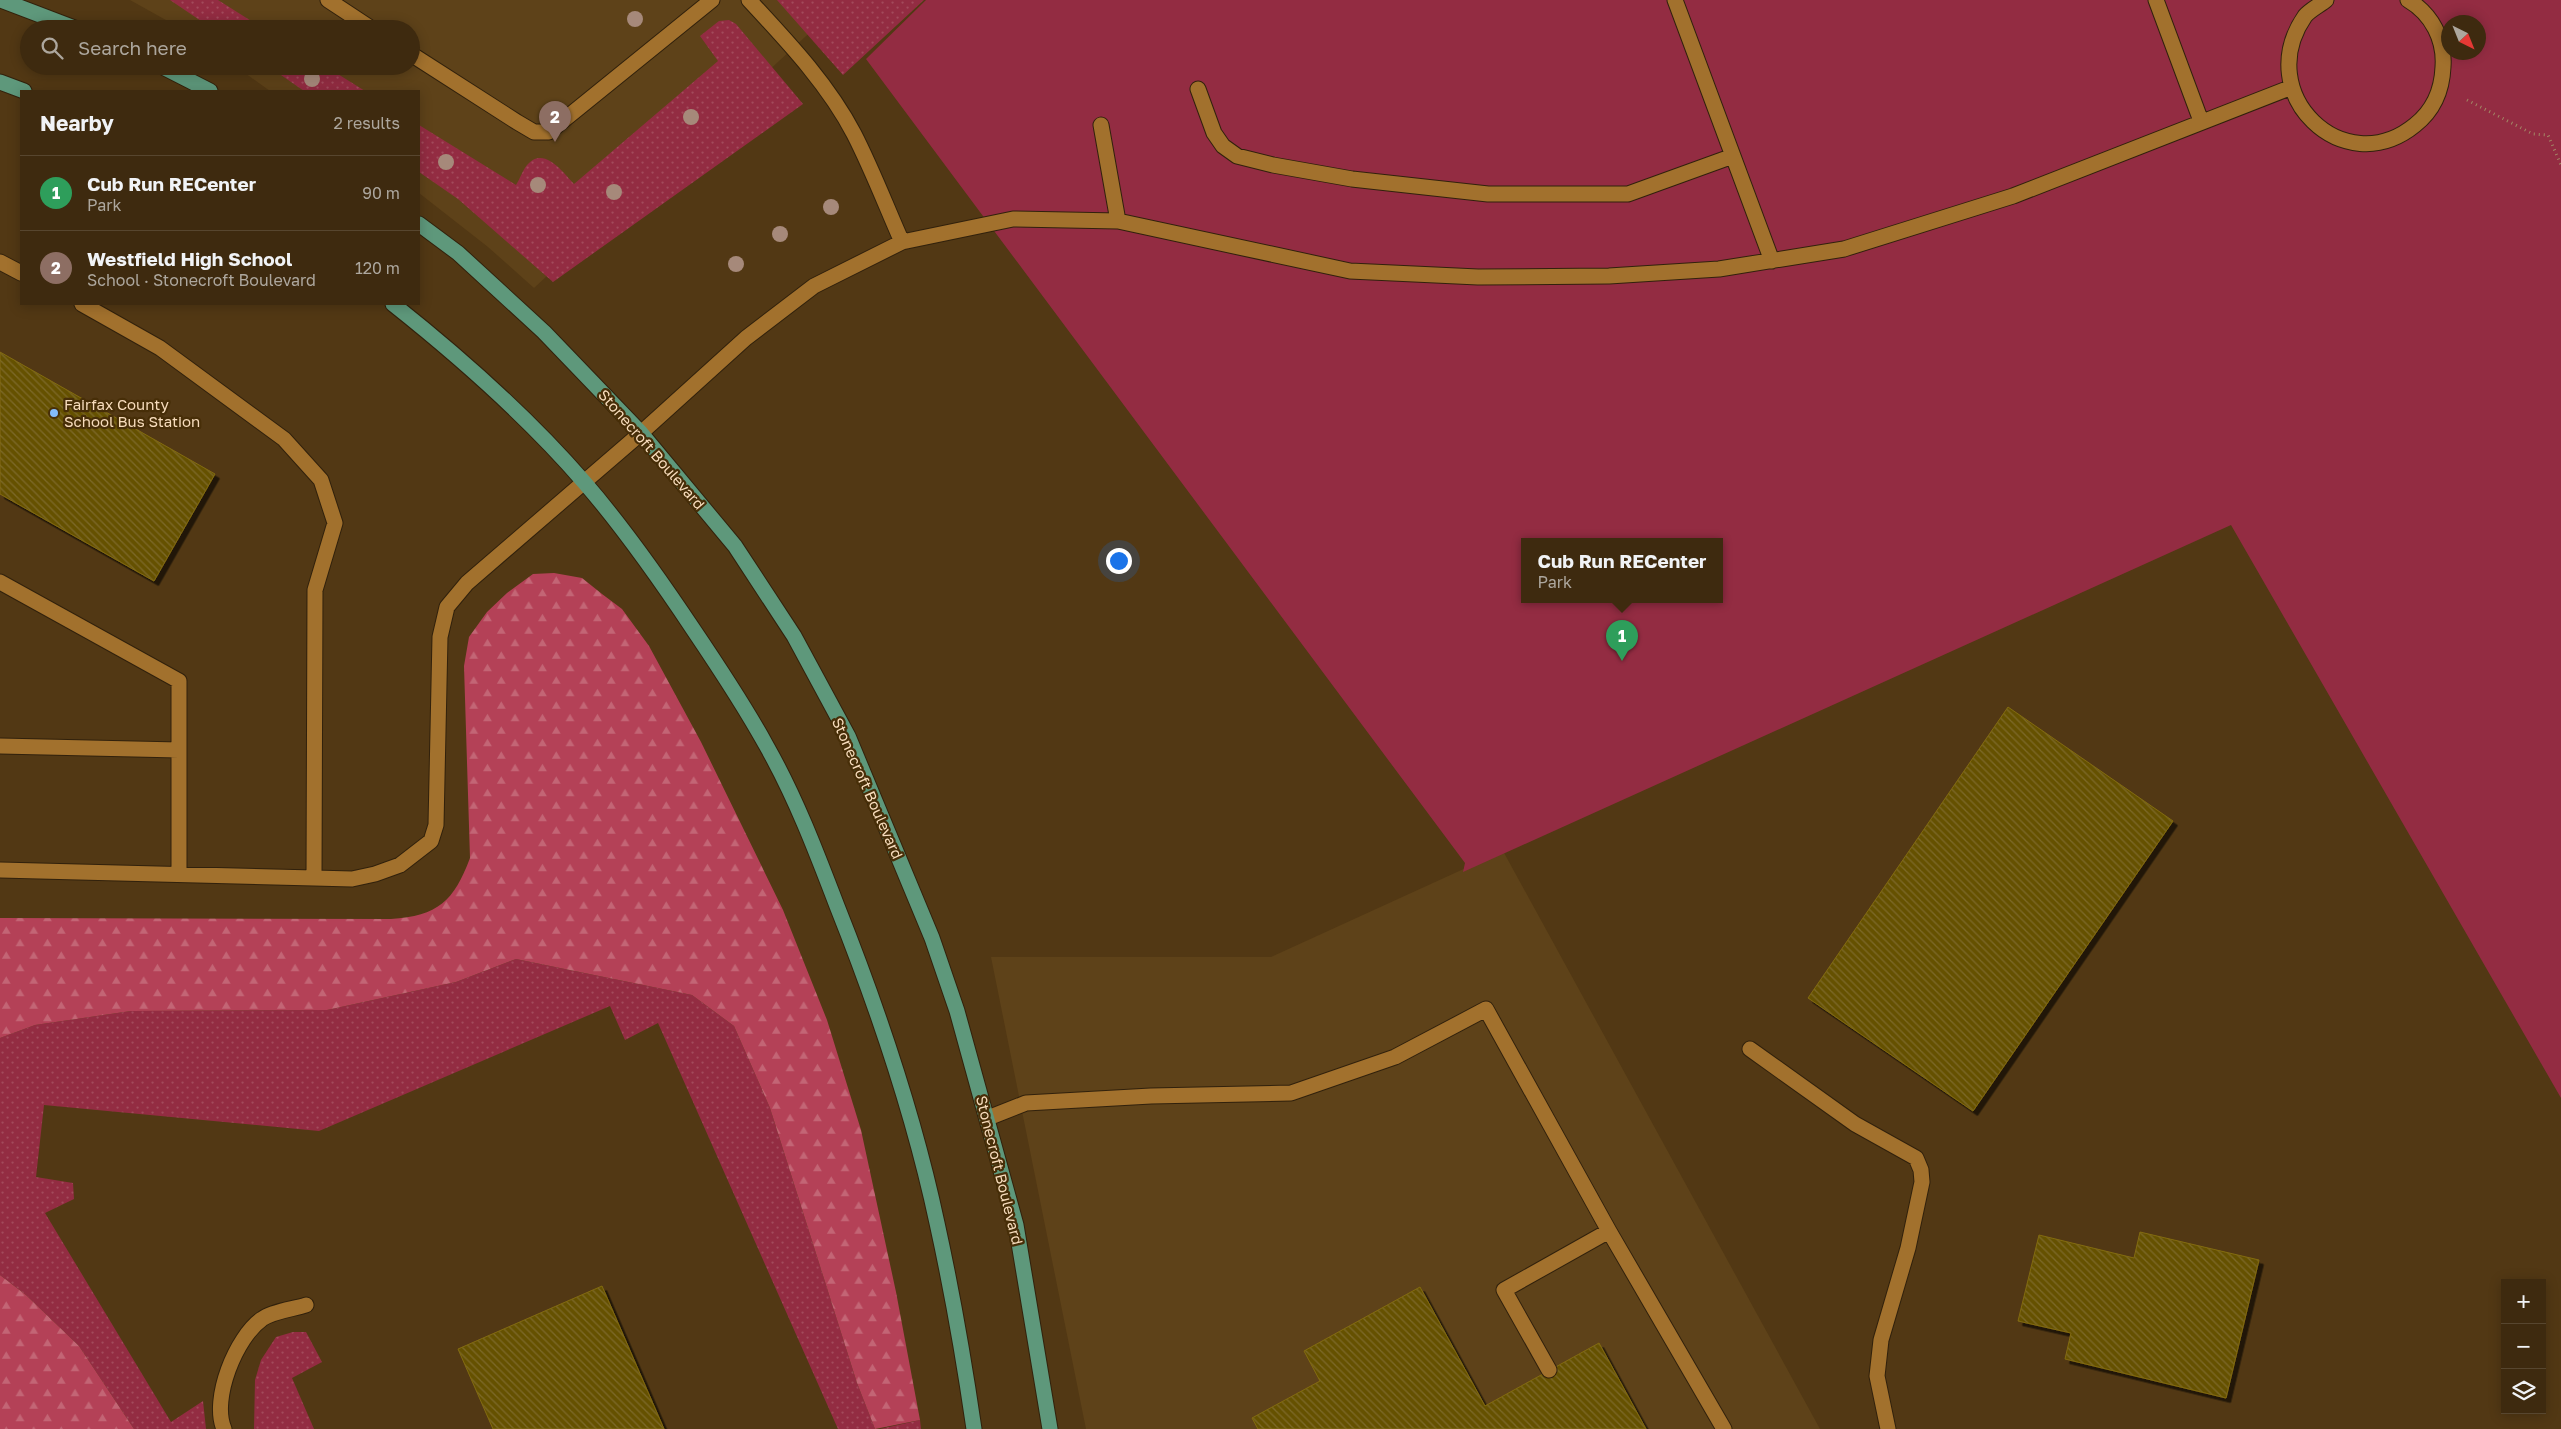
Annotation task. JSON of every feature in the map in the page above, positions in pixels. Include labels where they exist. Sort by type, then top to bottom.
[{"type":"main road","points":[[1,0],[53,20]]},
{"type":"main road","points":[[179,75],[208,90]]},
{"type":"main road","points":[[0,82],[21,90]]},
{"type":"main road","name":"Stonecroft Boulevard","points":[[420,225],[458,253],[544,332],[641,432],[735,546],[794,636],[848,736],[932,938],[958,1011],[1016,1225],[1050,1429]]},
{"type":"main road","points":[[394,305],[442,342],[522,417],[584,482],[655,573],[715,662],[766,744],[801,814],[856,952],[902,1089],[937,1221],[960,1333],[974,1429]]},
{"type":"lane","points":[[328,0],[358,20]]},
{"type":"lane","points":[[420,60],[534,132],[549,132],[712,0]]},
{"type":"lane","points":[[749,0],[782,36],[831,97],[854,134],[902,242]]},
{"type":"lane","points":[[1675,0],[1772,261]]},
{"type":"lane","points":[[2156,0],[2201,121]]},
{"type":"lane","points":[[2326,0],[2306,15],[2290,44],[2288,71],[2296,100],[2318,127],[2343,140],[2375,144],[2404,135],[2428,114],[2442,87],[2444,52],[2434,25],[2418,5],[2408,0]]},
{"type":"lane","points":[[0,870],[352,879],[375,874],[400,865],[431,841],[436,825],[440,637],[447,607],[468,583],[746,338],[814,286],[902,242],[1013,219],[1118,221],[1350,271],[1478,277],[1610,276],[1719,269],[1844,249],[2012,196],[2292,86]]},
{"type":"lane","points":[[1198,89],[1214,133],[1223,146],[1237,156],[1272,165],[1352,179],[1488,194],[1628,194],[1733,156]]},
{"type":"lane","points":[[1102,125],[1118,221]]},
{"type":"lane","points":[[0,262],[20,272]]},
{"type":"lane","points":[[84,305],[160,348],[284,439],[321,480],[335,523],[315,590],[314,878]]},
{"type":"lane","points":[[0,582],[179,681],[179,874]]},
{"type":"lane","points":[[0,746],[179,750]]},
{"type":"lane","points":[[988,1118],[1026,1103],[1151,1096],[1291,1093],[1395,1057],[1486,1009],[1609,1231],[1724,1429]]},
{"type":"lane","points":[[1750,1050],[1855,1124],[1916,1158],[1921,1170],[1922,1182],[1908,1248],[1881,1340],[1877,1376],[1888,1429]]},
{"type":"lane","points":[[1550,1370],[1504,1290],[1609,1231]]},
{"type":"lane","points":[[224,1429],[221,1397],[229,1365],[244,1339],[263,1318],[306,1305]]},
{"type":"path","points":[[2442,87],[2533,134],[2548,135],[2561,165]]},
{"type":"shaded area","points":[[130,0],[845,0],[534,288],[488,247],[420,194],[420,90],[269,90],[248,75],[420,75],[420,20],[166,20]]},
{"type":"shaded area","points":[[170,0],[218,0],[250,20],[200,20]]},
{"type":"shaded area","points":[[777,0],[924,0],[843,75]]},
{"type":"shaded area","points":[[926,0],[2561,0],[2561,1098],[2231,525],[1463,872],[1465,863],[866,59]]},
{"type":"shaded area","points":[[729,20],[736,24],[803,104],[553,282],[458,199],[420,173],[420,126],[516,185],[528,164],[534,159],[541,158],[554,163],[574,184],[718,61],[700,36],[719,21]]},
{"type":"shaded area","points":[[281,75],[339,75],[363,90],[303,90]]},
{"type":"shaded area","points":[[1503,851],[1820,1429],[1086,1429],[991,957],[1271,957]]},
{"type":"shaded area","points":[[516,959],[692,995],[734,1026],[770,1108],[857,1383],[875,1429],[838,1429],[658,1023],[625,1040],[610,1006],[319,1131],[44,1105],[36,1177],[73,1183],[74,1199],[45,1213],[171,1422],[203,1401],[206,1429],[134,1429],[79,1346],[26,1295],[0,1275],[0,1038],[35,1025],[131,1011],[327,1010],[456,982]]},
{"type":"shaded area","points":[[293,1332],[306,1332],[322,1362],[292,1378],[314,1429],[254,1429],[255,1380],[261,1360],[276,1337]]},
{"type":"shaded area","points":[[920,1420],[921,1429],[880,1429]]},
{"type":"green space","points":[[554,573],[582,578],[622,609],[649,646],[701,742],[783,910],[827,1020],[861,1130],[896,1292],[920,1420],[875,1429],[857,1383],[770,1108],[734,1026],[692,995],[516,959],[456,982],[327,1010],[131,1011],[35,1025],[0,1038],[0,918],[391,919],[421,914],[432,910],[442,903],[458,885],[470,858],[464,666],[469,637],[487,612],[507,593],[533,574]]},
{"type":"green space","points":[[0,1275],[26,1295],[79,1346],[134,1429],[0,1429]]},
{"type":"building","name":"Fairfax County School Bus Station","points":[[0,352],[215,474],[154,581],[0,494]]},
{"type":"building","points":[[2008,707],[2173,821],[1973,1111],[1808,998]]},
{"type":"building","points":[[2140,1232],[2259,1260],[2226,1398],[2065,1359],[2071,1333],[2018,1321],[2039,1235],[2134,1258]]},
{"type":"building","points":[[602,1286],[664,1429],[493,1429],[458,1349]]},
{"type":"building","points":[[1420,1287],[1485,1406],[1599,1343],[1646,1429],[1258,1429],[1252,1418],[1320,1381],[1304,1351]]},
{"type":"place","name":"Westfield High School","points":[[555,142]]},
{"type":"place","name":"Fairfax County School Bus Station","points":[[54,413]]},
{"type":"place","name":"Cub Run RECenter","points":[[1622,661]]}]
